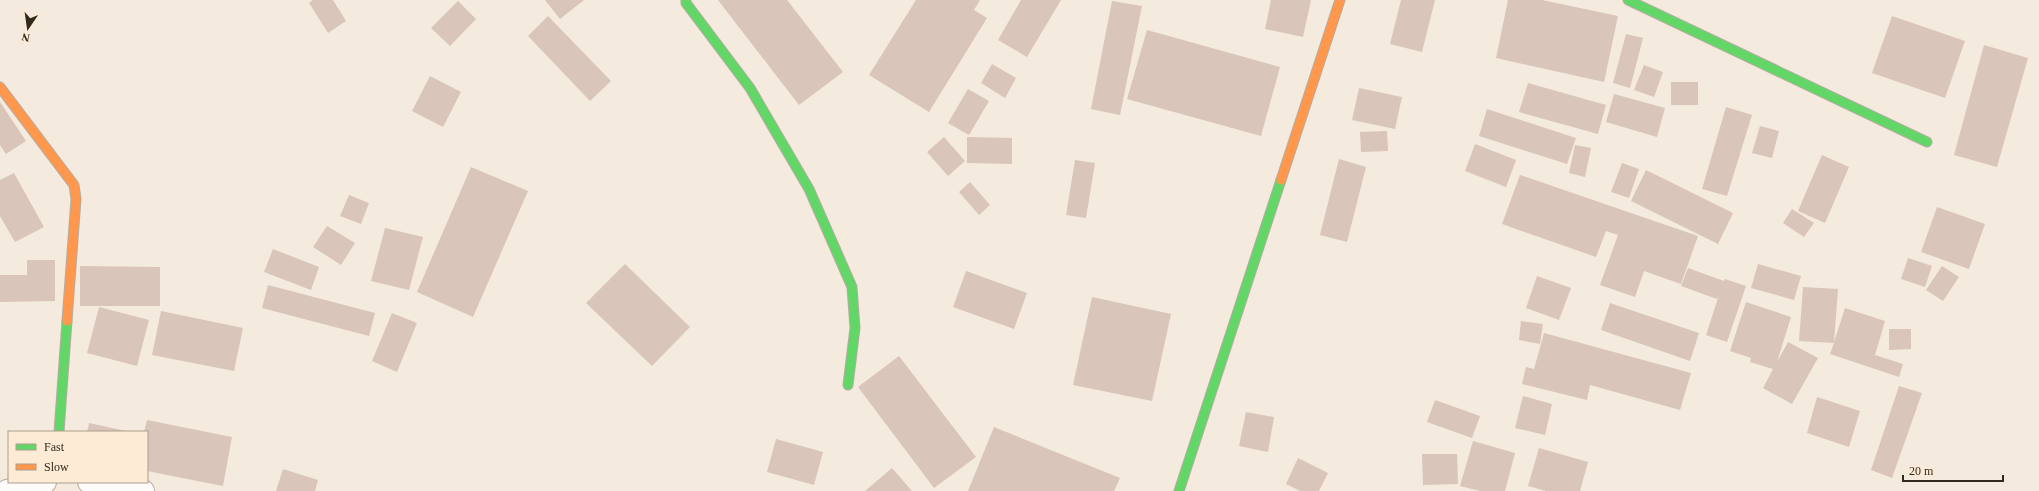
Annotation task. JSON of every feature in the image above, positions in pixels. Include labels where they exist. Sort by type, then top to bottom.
[{"type":"street","points":[[686,0],[686,3],[750,88],[809,189],[852,287],[856,328],[848,385]]},
{"type":"street","points":[[1179,491],[1340,0]]},
{"type":"street","points":[[1628,0],[1927,142]]},
{"type":"street","points":[[0,87],[74,185],[76,199],[59,431]]},
{"type":"street","points":[[7,491],[41,483]]},
{"type":"street","points":[[94,483],[143,491]]},
{"type":"building","points":[[313,0],[333,0],[346,21],[328,33],[309,3]]},
{"type":"building","points":[[545,0],[584,0],[560,19]]},
{"type":"building","points":[[718,0],[787,0],[843,72],[799,105]]},
{"type":"building","points":[[916,0],[980,0],[974,10],[987,18],[929,112],[869,75]]},
{"type":"building","points":[[1021,0],[1061,0],[1027,57],[998,40]]},
{"type":"building","points":[[1271,0],[1311,0],[1303,37],[1265,29]]},
{"type":"building","points":[[1401,0],[1435,0],[1422,52],[1390,44]]},
{"type":"building","points":[[1508,0],[1542,0],[1618,16],[1604,82],[1496,58]]},
{"type":"building","points":[[458,1],[476,19],[450,46],[431,28]]},
{"type":"building","points":[[1112,1],[1142,6],[1120,115],[1091,109]]},
{"type":"building","points":[[548,16],[611,81],[590,101],[528,36]]},
{"type":"building","points":[[1892,16],[1965,41],[1945,98],[1872,73]]},
{"type":"building","points":[[1147,30],[1280,67],[1261,136],[1127,99]]},
{"type":"building","points":[[1626,34],[1643,38],[1630,88],[1613,83]]},
{"type":"building","points":[[1984,45],[2028,58],[1997,167],[1954,155]]},
{"type":"building","points":[[992,64],[1016,78],[1005,98],[981,83]]},
{"type":"building","points":[[1644,65],[1663,72],[1654,97],[1634,90]]},
{"type":"building","points":[[430,76],[461,92],[443,127],[412,111]]},
{"type":"building","points":[[1671,82],[1698,82],[1698,105],[1671,105]]},
{"type":"building","points":[[1528,83],[1606,105],[1598,134],[1519,112]]},
{"type":"building","points":[[1359,88],[1402,97],[1395,129],[1352,120]]},
{"type":"building","points":[[968,89],[989,101],[969,135],[948,123]]},
{"type":"building","points":[[1614,94],[1665,108],[1657,137],[1606,122]]},
{"type":"building","points":[[0,102],[26,141],[6,154],[0,145]]},
{"type":"building","points":[[1726,107],[1752,115],[1727,196],[1702,189]]},
{"type":"building","points":[[1487,109],[1576,138],[1567,164],[1479,136]]},
{"type":"building","points":[[1760,126],[1779,131],[1772,158],[1752,153]]},
{"type":"building","points":[[1387,131],[1388,151],[1361,152],[1360,132]]},
{"type":"building","points":[[944,137],[965,161],[948,176],[927,152]]},
{"type":"building","points":[[967,137],[1012,138],[1012,164],[967,163]]},
{"type":"building","points":[[1475,144],[1516,160],[1506,187],[1465,171]]},
{"type":"building","points":[[1575,145],[1591,148],[1585,177],[1569,173]]},
{"type":"building","points":[[1822,155],[1849,167],[1825,223],[1798,211]]},
{"type":"building","points":[[1339,159],[1366,167],[1347,242],[1320,235]]},
{"type":"building","points":[[1075,160],[1095,163],[1086,218],[1066,215]]},
{"type":"building","points":[[1622,163],[1639,169],[1629,198],[1611,192]]},
{"type":"building","points":[[471,167],[528,191],[473,317],[417,292]]},
{"type":"building","points":[[1646,170],[1733,213],[1718,244],[1631,201]]},
{"type":"building","points":[[14,173],[44,227],[15,242],[0,216],[0,180]]},
{"type":"building","points":[[1520,175],[1698,236],[1681,284],[1644,271],[1635,297],[1600,285],[1618,235],[1606,231],[1596,257],[1502,224]]},
{"type":"building","points":[[970,182],[990,205],[979,215],[959,192]]},
{"type":"building","points":[[349,195],[369,203],[361,224],[340,216]]},
{"type":"building","points":[[1937,207],[1985,224],[1969,269],[1921,252]]},
{"type":"building","points":[[1792,209],[1814,223],[1804,237],[1783,223]]},
{"type":"building","points":[[327,226],[355,243],[341,265],[313,247]]},
{"type":"building","points":[[385,228],[423,237],[409,290],[371,281]]},
{"type":"building","points":[[273,249],[319,267],[311,290],[264,272]]},
{"type":"building","points":[[1908,258],[1932,266],[1925,287],[1901,279]]},
{"type":"building","points":[[27,260],[55,260],[55,301],[0,302],[0,275],[27,275]]},
{"type":"building","points":[[625,264],[690,327],[652,366],[586,303]]},
{"type":"building","points":[[1758,264],[1801,276],[1794,300],[1751,288]]},
{"type":"building","points":[[80,266],[160,267],[160,306],[80,306]]},
{"type":"building","points":[[1942,266],[1959,277],[1943,301],[1926,290]]},
{"type":"building","points":[[1688,268],[1724,281],[1725,279],[1746,286],[1727,342],[1706,335],[1719,295],[1717,299],[1681,286]]},
{"type":"building","points":[[966,271],[1027,293],[1014,329],[953,307]]},
{"type":"building","points":[[1537,276],[1571,288],[1559,320],[1526,308]]},
{"type":"building","points":[[268,285],[375,313],[369,336],[262,308]]},
{"type":"building","points":[[1803,287],[1838,289],[1834,342],[1845,308],[1885,321],[1875,355],[1903,364],[1899,377],[1830,354],[1834,343],[1799,341]]},
{"type":"building","points":[[1092,297],[1171,314],[1152,401],[1073,385]]},
{"type":"building","points":[[1746,302],[1791,317],[1777,362],[1788,342],[1818,358],[1792,404],[1763,388],[1773,369],[1750,362],[1751,358],[1730,351]]},
{"type":"building","points":[[1610,303],[1699,333],[1690,361],[1601,330]]},
{"type":"building","points":[[99,307],[149,320],[137,366],[87,353]]},
{"type":"building","points":[[161,311],[243,328],[234,371],[152,355]]},
{"type":"building","points":[[392,313],[417,323],[397,372],[372,361]]},
{"type":"building","points":[[1521,321],[1543,324],[1540,344],[1519,340]]},
{"type":"building","points":[[1889,329],[1911,329],[1911,349],[1889,350]]},
{"type":"building","points":[[1544,333],[1691,373],[1680,410],[1590,385],[1587,400],[1522,384],[1526,367],[1534,369]]},
{"type":"building","points":[[899,356],[976,457],[934,488],[858,387]]},
{"type":"building","points":[[1899,386],[1922,393],[1892,478],[1871,470]]},
{"type":"building","points":[[1523,396],[1552,404],[1545,435],[1515,428]]},
{"type":"building","points":[[1817,397],[1860,411],[1849,447],[1807,433]]},
{"type":"building","points":[[1435,400],[1480,416],[1472,438],[1427,422]]},
{"type":"building","points":[[1246,412],[1274,417],[1268,452],[1239,446]]},
{"type":"building","points":[[147,420],[232,437],[223,486],[148,471],[148,431],[144,431]]},
{"type":"building","points":[[89,423],[126,431],[87,431]]},
{"type":"building","points":[[994,427],[1120,478],[1114,491],[968,491]]},
{"type":"building","points":[[776,439],[823,452],[814,485],[767,472]]},
{"type":"building","points":[[1473,441],[1515,453],[1505,491],[1480,491],[1460,486]]},
{"type":"building","points":[[1539,448],[1588,462],[1580,491],[1546,491],[1528,486]]},
{"type":"building","points":[[1422,454],[1457,454],[1458,484],[1423,485]]},
{"type":"building","points":[[1298,458],[1328,473],[1319,491],[1300,491],[1286,484]]},
{"type":"building","points":[[892,468],[912,491],[865,491]]},
{"type":"building","points":[[283,469],[318,480],[315,491],[276,491]]},
{"type":"traffic: fast","points":[[686,0],[686,3],[750,88],[809,189],[852,287],[855,328],[848,385]]},
{"type":"traffic: fast","points":[[1628,0],[1927,142]]},
{"type":"traffic: fast","points":[[1179,491],[1281,180]]},
{"type":"traffic: fast","points":[[59,431],[67,321]]},
{"type":"traffic: slow","points":[[1281,180],[1340,0]]},
{"type":"traffic: slow","points":[[0,87],[74,185],[76,199],[67,321]]}]
